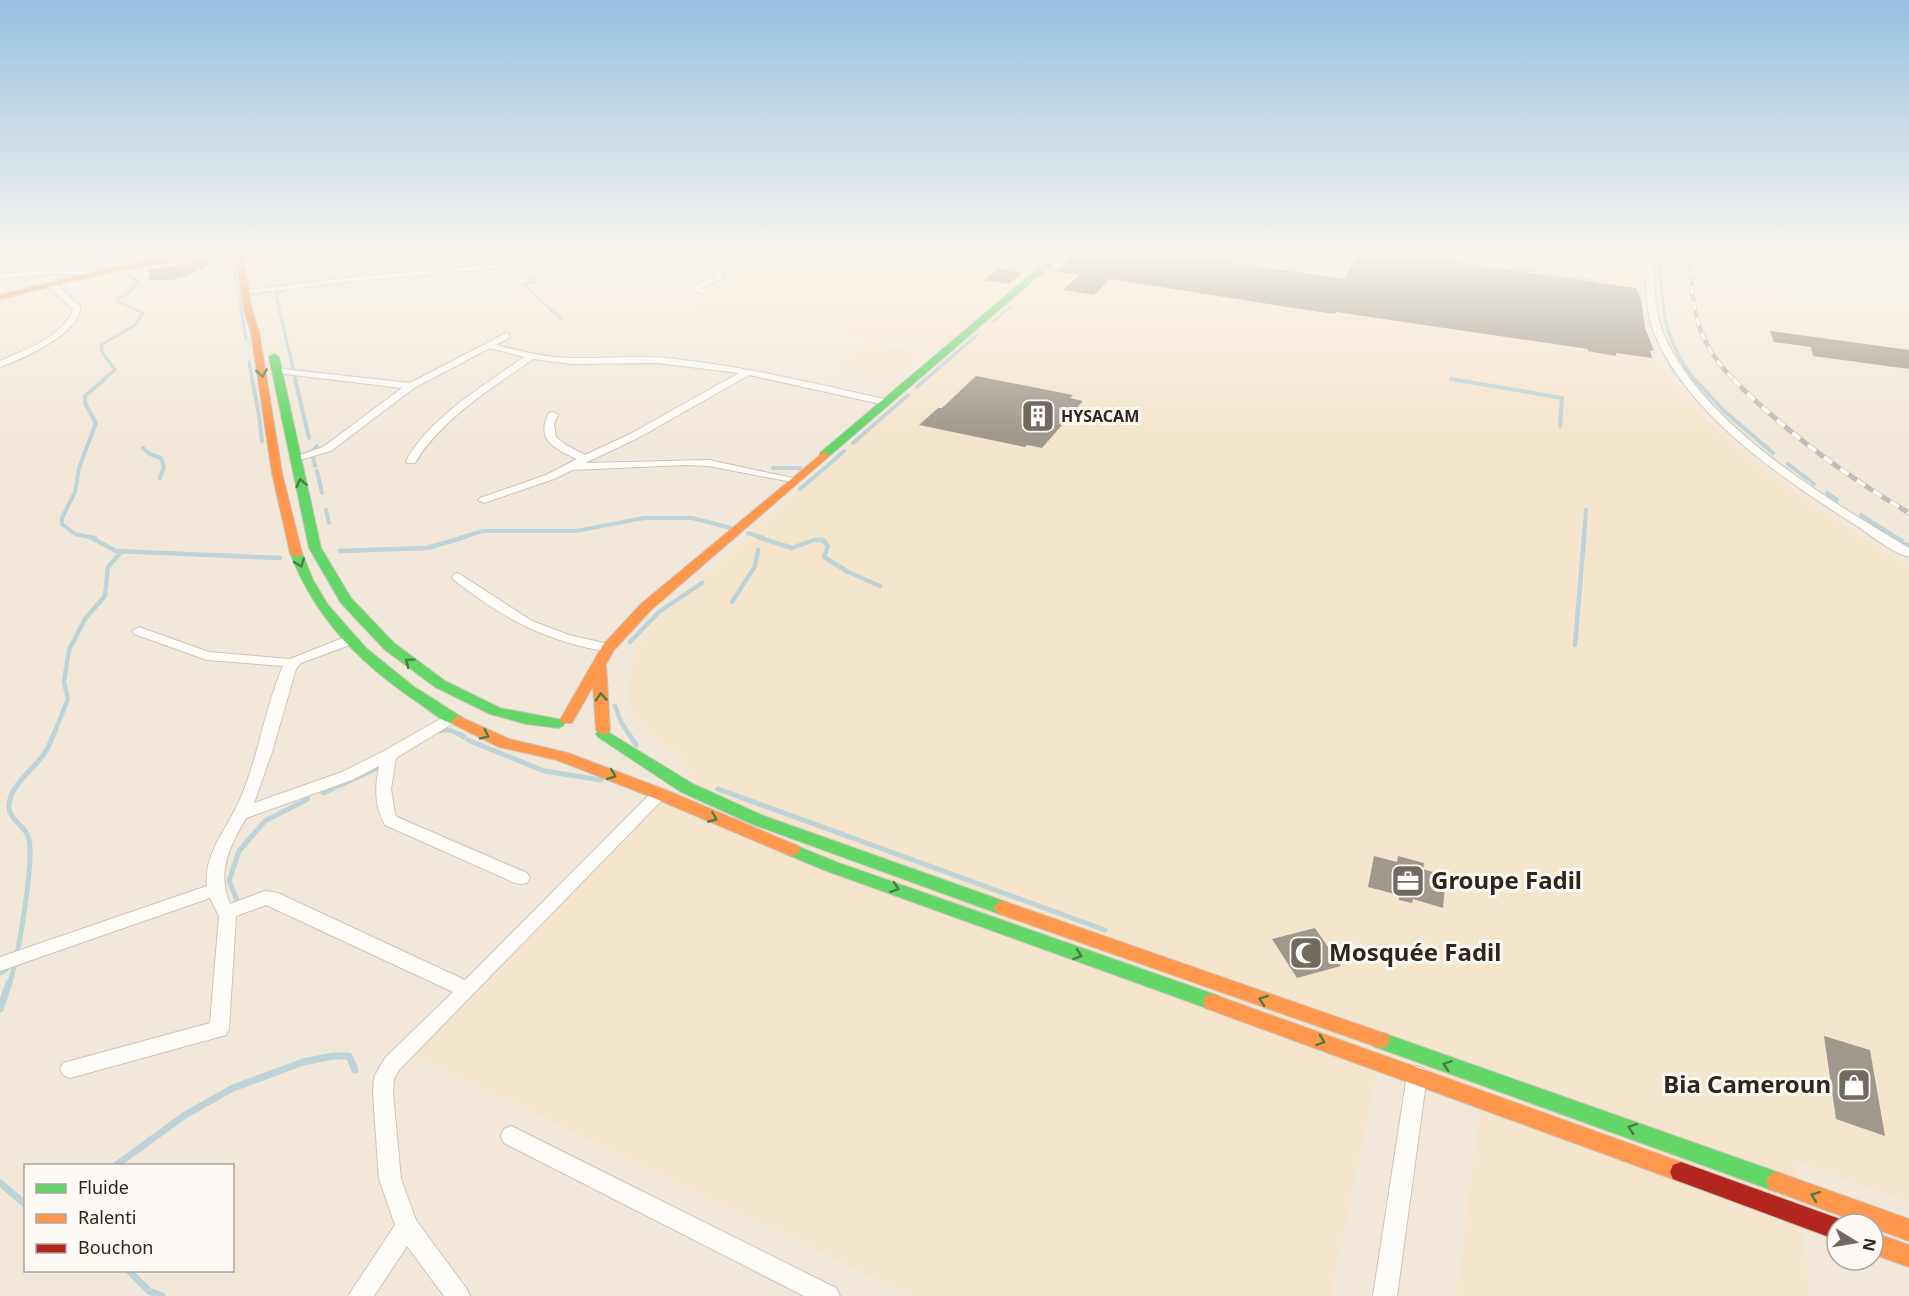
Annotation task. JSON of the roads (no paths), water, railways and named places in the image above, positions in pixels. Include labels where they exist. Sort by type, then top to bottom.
[{"type":"main road","points":[[256,314],[285,513],[297,557],[306,577],[350,640],[419,698],[452,718],[498,741],[559,756],[660,794],[830,866],[1417,1075],[1825,1225]]},
{"type":"main road","points":[[265,314],[315,548],[326,573],[359,617],[382,640],[441,684],[495,711],[514,717],[563,722],[586,718],[594,721],[598,740],[687,788],[758,820],[1029,918],[1642,1132],[1909,1230]]},
{"type":"main road","points":[[559,756],[543,747],[543,738],[563,722],[608,648],[646,607],[989,314]]},
{"type":"main road","points":[[598,663],[598,740]]},
{"type":"main road","points":[[419,698],[441,684]]},
{"type":"main road","points":[[559,756],[598,740]]},
{"type":"main road","points":[[830,866],[841,851]]},
{"type":"main road","points":[[1020,934],[1029,918]]},
{"type":"main road","points":[[1126,972],[1134,954]]},
{"type":"main road","points":[[1885,1247],[1909,1256]]},
{"type":"street","points":[[0,364],[40,345],[55,335],[76,314]]},
{"type":"street","points":[[1654,314],[1658,333],[1674,364],[1695,390],[1772,462],[1818,496],[1909,554]]},
{"type":"street","points":[[296,458],[334,445],[411,386],[506,336]]},
{"type":"street","points":[[488,345],[530,357],[570,361],[668,360],[748,372],[885,402]]},
{"type":"street","points":[[411,461],[419,448],[460,407],[530,357]]},
{"type":"street","points":[[276,370],[411,386]]},
{"type":"street","points":[[484,500],[550,477],[634,436],[748,372]]},
{"type":"street","points":[[553,414],[548,425],[549,435],[561,446],[585,459]]},
{"type":"street","points":[[570,467],[709,463],[793,481]]},
{"type":"street","points":[[458,577],[508,615],[526,624],[582,644],[608,648]]},
{"type":"street","points":[[139,631],[207,656],[292,663],[350,640]]},
{"type":"street","points":[[228,912],[225,911],[215,891],[219,854],[241,814],[261,763],[292,663]]},
{"type":"street","points":[[241,814],[311,791],[389,755],[452,718]]},
{"type":"street","points":[[389,755],[383,804],[385,813],[391,821],[521,878]]},
{"type":"street","points":[[458,1296],[407,1227],[390,1179],[383,1093],[384,1077],[403,1051],[660,794]]},
{"type":"street","points":[[0,964],[215,891]]},
{"type":"street","points":[[228,912],[265,898],[272,898],[466,990]]},
{"type":"street","points":[[70,1069],[219,1029],[228,912]]},
{"type":"street","points":[[1385,1296],[1417,1075]]},
{"type":"street","points":[[511,1137],[828,1296]]},
{"type":"street","points":[[360,1296],[407,1227]]},
{"type":"waterway","points":[[103,380],[115,370],[102,352],[101,345],[135,325],[142,314]]},
{"type":"waterway","points":[[242,314],[246,339]]},
{"type":"waterway","points":[[280,314],[296,380]]},
{"type":"waterway","points":[[556,314],[562,320]]},
{"type":"waterway","points":[[994,321],[1001,314]]},
{"type":"waterway","points":[[1665,320],[1677,352],[1695,380]]},
{"type":"waterway","points":[[1655,334],[1674,371],[1683,380]]},
{"type":"waterway","points":[[925,380],[977,335]]},
{"type":"waterway","points":[[249,362],[252,378]]},
{"type":"waterway","points":[[90,537],[75,534],[62,524],[62,518],[75,492],[79,468],[96,423],[85,403],[85,396],[105,379]]},
{"type":"waterway","points":[[252,379],[256,399]]},
{"type":"waterway","points":[[295,379],[309,438]]},
{"type":"waterway","points":[[917,387],[926,379]]},
{"type":"waterway","points":[[1459,380],[1451,379],[1562,398],[1560,426]]},
{"type":"waterway","points":[[1681,379],[1685,383]]},
{"type":"waterway","points":[[1694,379],[1724,411],[1773,453]]},
{"type":"waterway","points":[[853,443],[908,395]]},
{"type":"waterway","points":[[256,400],[262,441]]},
{"type":"waterway","points":[[315,466],[312,452],[317,446]]},
{"type":"waterway","points":[[143,448],[150,454],[161,458],[164,467],[160,478]]},
{"type":"waterway","points":[[800,489],[844,451]]},
{"type":"waterway","points":[[1788,464],[1814,484]]},
{"type":"waterway","points":[[773,468],[800,468]]},
{"type":"waterway","points":[[317,471],[322,493]]},
{"type":"waterway","points":[[1827,493],[1837,500]]},
{"type":"waterway","points":[[326,510],[329,523]]},
{"type":"waterway","points":[[1584,538],[1586,510]]},
{"type":"waterway","points":[[1861,515],[1897,538]]},
{"type":"waterway","points":[[460,538],[483,531],[576,531],[644,518],[692,518],[731,528]]},
{"type":"waterway","points":[[748,533],[763,538]]},
{"type":"waterway","points":[[90,537],[95,538]]},
{"type":"waterway","points":[[90,537],[116,551],[122,551]]},
{"type":"waterway","points":[[340,551],[427,548],[465,537]]},
{"type":"waterway","points":[[758,537],[792,548],[814,540],[823,540],[828,546],[824,557],[848,572],[880,586]]},
{"type":"waterway","points":[[1575,645],[1584,537]]},
{"type":"waterway","points":[[1895,537],[1902,541]]},
{"type":"waterway","points":[[1905,544],[1909,546]]},
{"type":"waterway","points":[[732,602],[755,566],[758,550]]},
{"type":"waterway","points":[[53,736],[68,699],[64,682],[69,650],[85,619],[105,596],[108,567],[122,551]]},
{"type":"waterway","points":[[122,551],[280,558]]},
{"type":"waterway","points":[[630,642],[659,612],[702,583]]},
{"type":"waterway","points":[[615,706],[630,736]]},
{"type":"waterway","points":[[439,731],[450,730],[462,736]]},
{"type":"waterway","points":[[9,985],[24,912],[30,852],[27,834],[14,819],[9,810],[9,804],[15,789],[42,757],[54,734]]},
{"type":"waterway","points":[[459,734],[464,737]]},
{"type":"waterway","points":[[629,734],[636,745]]},
{"type":"waterway","points":[[468,740],[544,771],[601,780]]},
{"type":"waterway","points":[[323,793],[382,766]]},
{"type":"waterway","points":[[718,789],[1105,930]]},
{"type":"waterway","points":[[239,905],[229,881],[239,851],[265,821],[308,799]]},
{"type":"waterway","points":[[0,973],[6,970]]},
{"type":"waterway","points":[[0,1009],[9,983]]},
{"type":"waterway","points":[[118,1164],[185,1115],[233,1088],[303,1062],[333,1056],[349,1056],[355,1070]]},
{"type":"waterway","points":[[0,1183],[24,1203]]},
{"type":"waterway","points":[[130,1272],[149,1291],[162,1296]]},
{"type":"railway","points":[[1696,314],[1710,350],[1734,380]]},
{"type":"railway","points":[[1734,380],[1773,417],[1816,452],[1909,513]]},
{"type":"place","name":"HYSACAM","points":[[1038,416]]},
{"type":"place","name":"Groupe Fadil","points":[[1408,881]]},
{"type":"place","name":"Mosquée Fadil","points":[[1306,953]]},
{"type":"place","name":"Bia Cameroun","points":[[1854,1085]]}]
